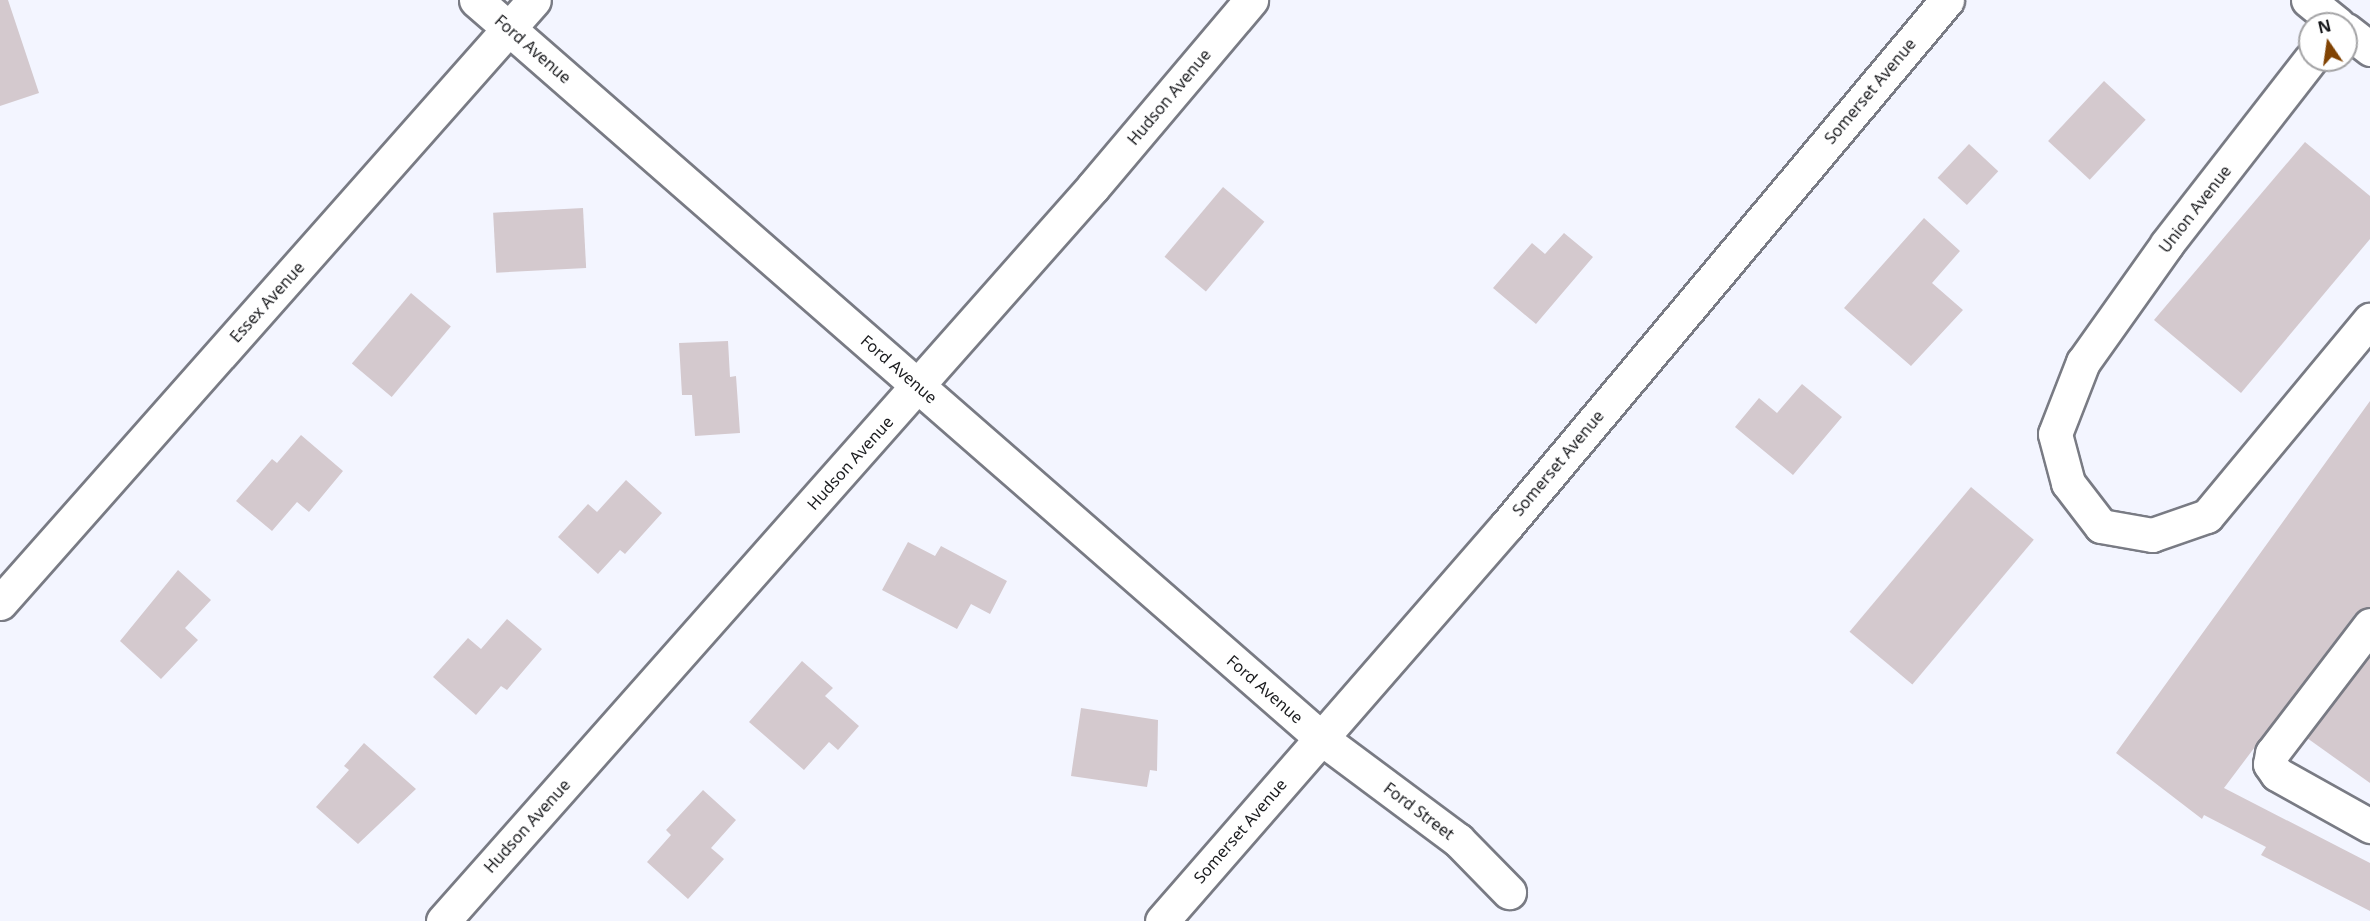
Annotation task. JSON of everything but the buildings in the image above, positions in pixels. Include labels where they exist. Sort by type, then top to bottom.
[{"type":"street","name":"Ford Avenue","points":[[476,0],[1321,738]]},
{"type":"street","name":"Essex Avenue","points":[[0,603],[534,0]]},
{"type":"street","name":"Hudson Avenue","points":[[443,921],[918,386],[1251,0]]},
{"type":"street","name":"Somerset Avenue","points":[[1162,921],[1321,738],[1947,0]]},
{"type":"street","points":[[2308,0],[2323,12]]},
{"type":"street","points":[[2358,40],[2370,50]]},
{"type":"street","name":"Union Avenue","points":[[2301,72],[2167,244],[2083,362],[2055,434],[2067,483],[2101,526],[2151,535],[2207,516],[2370,320]]},
{"type":"street","points":[[2370,625],[2272,753],[2270,764],[2277,774],[2370,826]]},
{"type":"street","name":"Ford Street","points":[[1321,738],[1458,840],[1509,892]]}]
